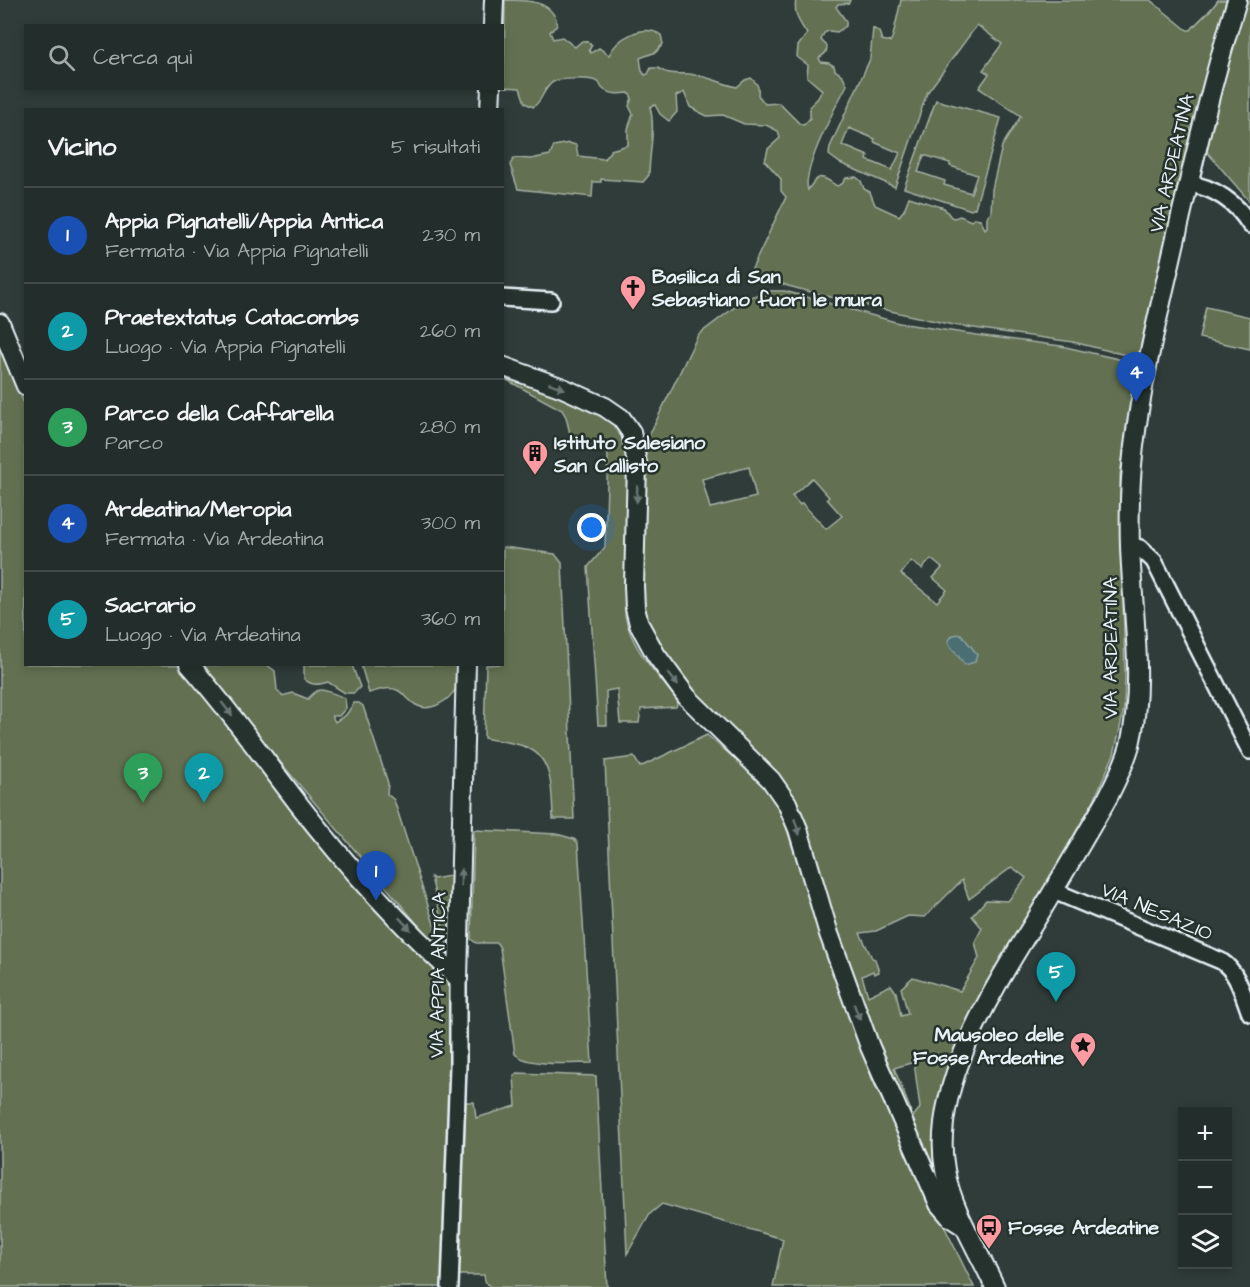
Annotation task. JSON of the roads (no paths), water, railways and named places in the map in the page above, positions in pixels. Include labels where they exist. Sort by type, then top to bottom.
[{"type":"main road","points":[[493,24],[494,0]]},
{"type":"main road","name":"VIA ARDEATINA","points":[[995,1287],[954,1201],[944,1168],[944,1133],[950,1094],[980,1016],[1107,799],[1130,745],[1136,693],[1136,647],[1130,545],[1132,471],[1137,421],[1189,184],[1221,51],[1237,0]]},
{"type":"main road","points":[[490,108],[491,90]]},
{"type":"main road","points":[[0,323],[19,349],[24,375]]},
{"type":"main road","points":[[504,367],[605,407],[621,418],[631,432],[636,448],[638,473],[634,586],[635,608],[639,624],[656,655],[687,697],[771,780],[787,802],[798,829],[836,956],[878,1067],[941,1207],[951,1218],[967,1228]]},
{"type":"main road","points":[[191,666],[340,854],[458,978]]},
{"type":"main road","name":"VIA APPIA ANTICA","points":[[458,978],[466,666]]},
{"type":"street","points":[[1189,184],[1204,187],[1220,195],[1238,210],[1250,225]]},
{"type":"street","points":[[504,298],[551,301]]},
{"type":"street","points":[[1130,545],[1140,548],[1154,561],[1250,751]]},
{"type":"street","name":"VIA NESAZIO","points":[[1054,891],[1221,961],[1234,974],[1250,1014]]},
{"type":"street","name":"VIA APPIA ANTICA","points":[[455,1286],[458,978]]},
{"type":"water","points":[[961,634],[977,654],[975,662],[965,665],[948,641],[953,635]]},
{"type":"place","name":"Basilica di San Sebastiano fuori le mura","points":[[633,311]]},
{"type":"place","name":"Ardeatina/Meropia","points":[[1136,402]]},
{"type":"place","name":"Istituto Salesiano San Callisto","points":[[535,476]]},
{"type":"place","name":"Parco della Caffarella","points":[[143,803]]},
{"type":"place","name":"Praetextatus Catacombs","points":[[204,803]]},
{"type":"place","name":"Appia Pignatelli/Appia Antica","points":[[376,901]]},
{"type":"place","name":"Sacrario","points":[[1056,1002]]},
{"type":"place","name":"Mausoleo delle Fosse Ardeatine","points":[[1083,1068]]},
{"type":"place","name":"Fosse Ardeatine","points":[[989,1250]]}]
